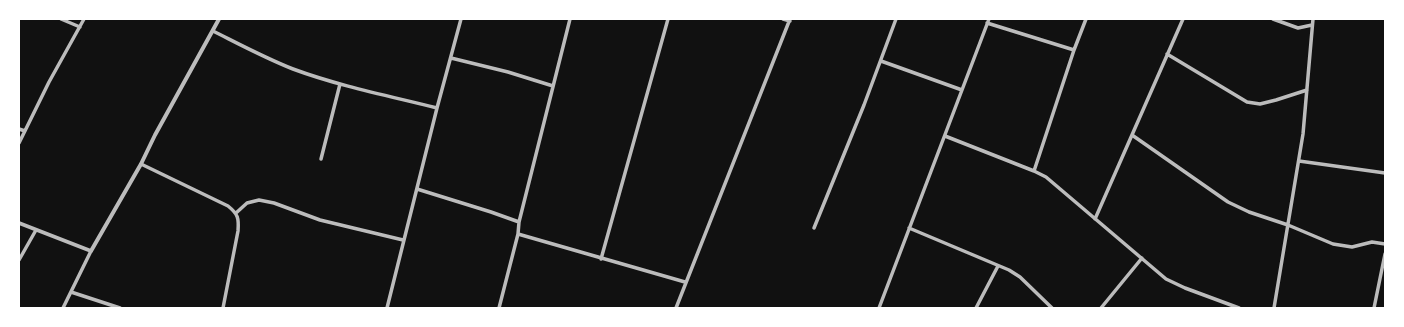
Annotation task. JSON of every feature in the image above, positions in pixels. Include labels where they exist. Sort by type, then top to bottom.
[{"type":"street","points":[[62,19],[80,27]]},
{"type":"street","points":[[19,143],[49,82],[84,19]]},
{"type":"street","points":[[63,308],[91,251],[141,164],[155,135],[219,19]]},
{"type":"street","points":[[387,308],[403,240],[461,19]]},
{"type":"street","points":[[499,308],[570,19]]},
{"type":"street","points":[[601,259],[668,19]]},
{"type":"street","points":[[676,308],[753,110],[790,20],[783,19]]},
{"type":"street","points":[[814,228],[881,61],[896,19]]},
{"type":"street","points":[[1034,171],[1074,50],[1086,19]]},
{"type":"street","points":[[1095,219],[1183,19]]},
{"type":"street","points":[[1273,19],[1298,28],[1312,24]]},
{"type":"street","points":[[1274,308],[1303,134],[1313,19]]},
{"type":"street","points":[[879,308],[988,21],[1074,50]]},
{"type":"street","points":[[213,31],[274,61],[340,84],[437,108]]},
{"type":"street","points":[[1167,54],[1247,102],[1260,104],[1307,90]]},
{"type":"street","points":[[451,58],[508,72],[553,86]]},
{"type":"street","points":[[881,61],[962,90]]},
{"type":"street","points":[[321,159],[340,84]]},
{"type":"street","points":[[19,129],[25,131]]},
{"type":"street","points":[[1132,135],[1237,207],[1288,225],[1333,244],[1352,247],[1372,242],[1385,244]]},
{"type":"street","points":[[945,136],[1046,177],[1166,279],[1174,284],[1239,308]]},
{"type":"street","points":[[1298,161],[1385,173]]},
{"type":"street","points":[[141,164],[228,206],[236,212],[239,222],[238,232],[223,308]]},
{"type":"street","points":[[417,189],[492,212],[519,222]]},
{"type":"street","points":[[236,212],[248,202],[259,200],[269,202],[320,220],[403,240]]},
{"type":"street","points":[[19,223],[91,251]]},
{"type":"street","points":[[909,228],[1009,270],[1020,277],[1052,308]]},
{"type":"street","points":[[19,260],[36,230]]},
{"type":"street","points":[[518,234],[601,259],[686,282]]},
{"type":"street","points":[[1374,308],[1384,265],[1385,254]]},
{"type":"street","points":[[1101,308],[1142,258]]},
{"type":"street","points":[[976,308],[998,266]]},
{"type":"street","points":[[71,292],[120,308]]}]
